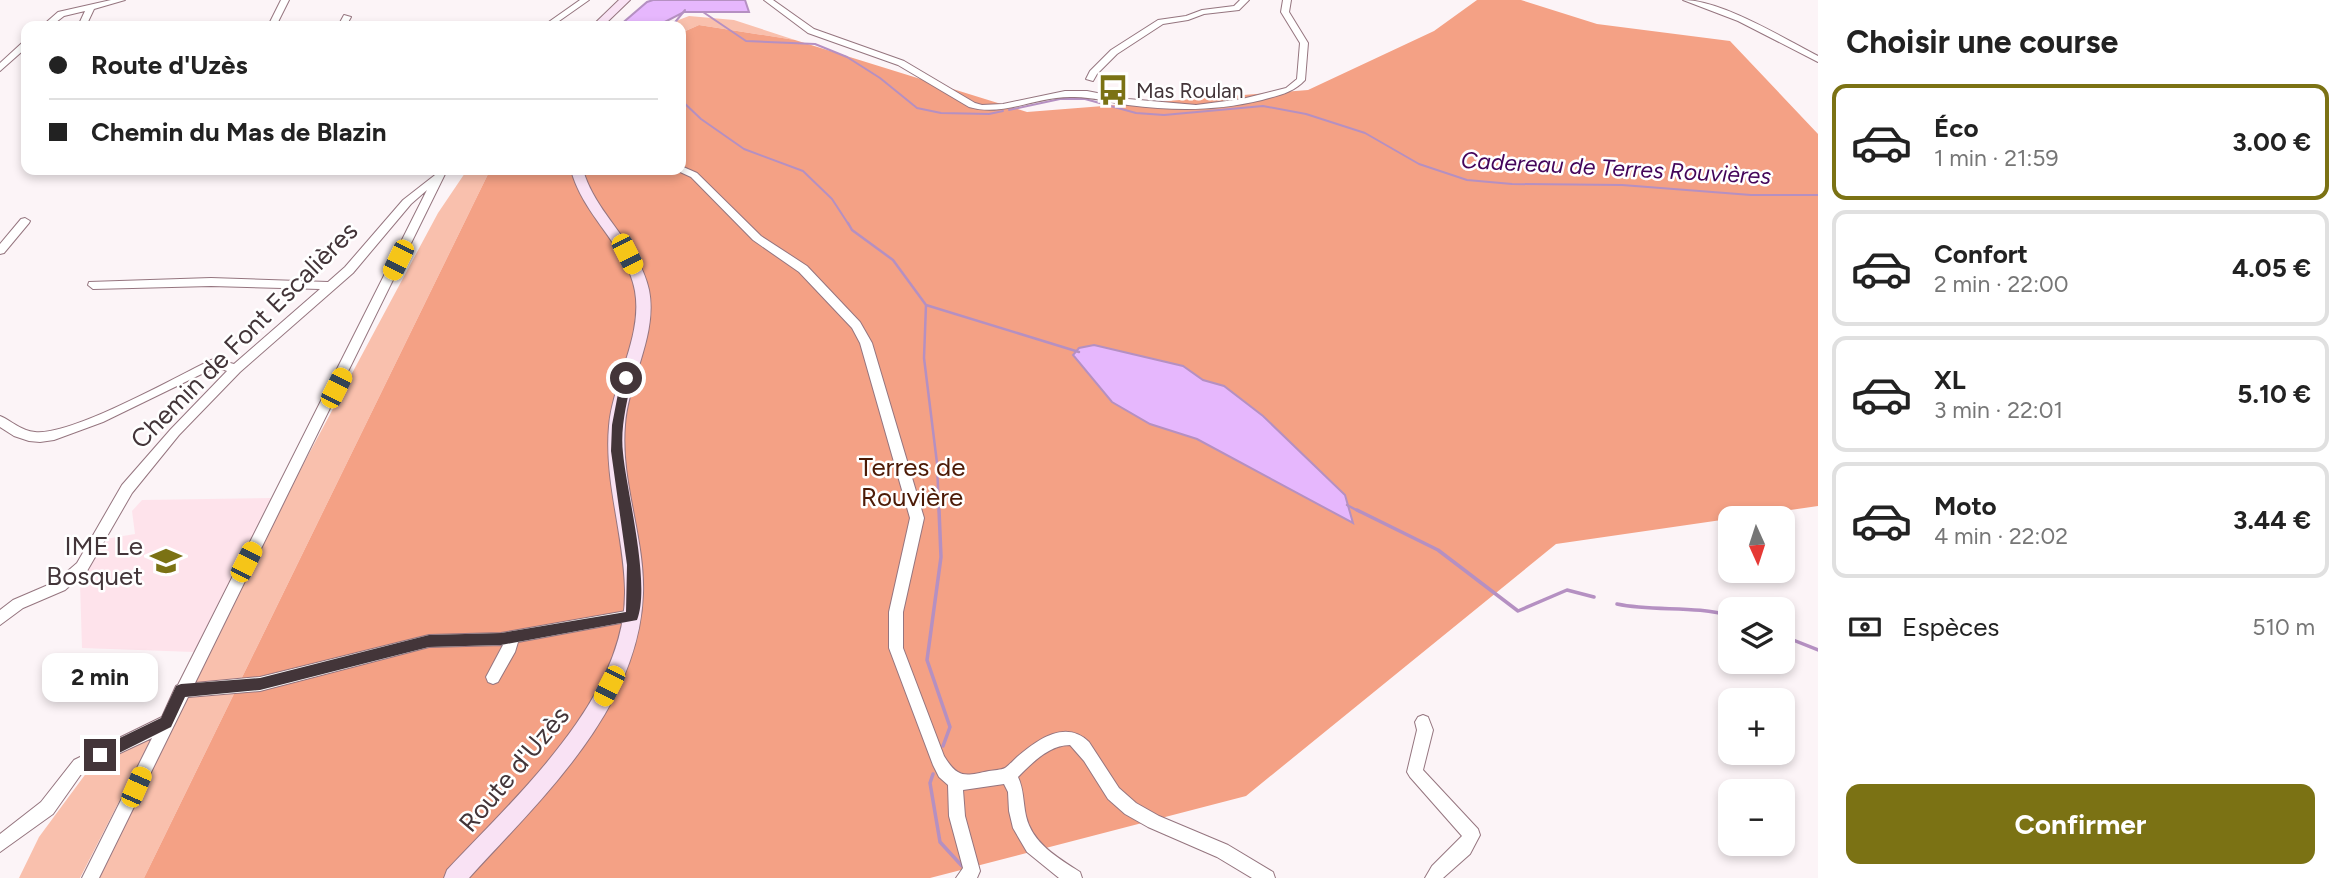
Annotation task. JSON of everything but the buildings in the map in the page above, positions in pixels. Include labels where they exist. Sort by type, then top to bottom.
[{"type":"main road","points":[[602,21],[625,0]]},
{"type":"main road","name":"Route d'Uzès","points":[[455,878],[576,740],[600,704],[618,668],[630,632],[634,565],[620,477],[617,425],[638,332],[642,293],[637,272],[586,195],[579,175]]},
{"type":"street","points":[[52,21],[61,13],[121,0]]},
{"type":"street","points":[[274,21],[285,0]]},
{"type":"street","points":[[555,21],[585,0]]},
{"type":"street","points":[[768,0],[811,31],[901,63],[982,108],[1003,107],[1065,94],[1103,96],[1128,102],[1186,108],[1242,102],[1296,86],[1301,80],[1304,48],[1302,38],[1285,12],[1287,0]]},
{"type":"street","points":[[1103,96],[1090,79],[1114,52],[1161,22],[1188,18],[1208,11],[1236,8],[1245,0]]},
{"type":"street","points":[[1688,0],[1741,19],[1818,59]]},
{"type":"street","points":[[84,21],[90,8]]},
{"type":"street","points":[[344,21],[347,16]]},
{"type":"street","points":[[0,68],[21,49]]},
{"type":"street","points":[[686,171],[694,175],[757,238],[803,269],[856,325],[866,343],[917,518],[896,612],[896,648],[944,773],[956,782],[976,783],[993,776],[1007,776],[1025,759],[1057,739],[1072,738],[1084,745],[1103,782],[1136,813],[1218,849],[1267,878]]},
{"type":"street","name":"Chemin de Font Escalières","points":[[0,618],[18,604],[60,586],[82,566],[127,489],[175,432],[236,369],[349,270],[407,202],[437,175]]},
{"type":"street","points":[[90,878],[439,175]]},
{"type":"street","points":[[0,251],[25,221]]},
{"type":"street","points":[[93,285],[211,282],[330,286]]},
{"type":"street","points":[[0,421],[16,432],[41,438],[79,426],[215,363],[236,369]]},
{"type":"street","points":[[181,691],[260,684],[429,641],[511,638],[632,616]]},
{"type":"street","points":[[493,677],[510,647],[511,638]]},
{"type":"street","points":[[0,844],[47,808],[79,765],[166,723]]},
{"type":"street","points":[[1423,723],[1426,730],[1415,772],[1472,835],[1467,848],[1439,869],[1433,878]]},
{"type":"street","points":[[1007,776],[1017,788],[1017,816],[1023,833],[1034,849],[1074,878]]},
{"type":"street","points":[[956,782],[954,808],[972,870],[964,878]]},
{"type":"shaded area","points":[[745,0],[749,12],[684,12],[667,21],[625,21],[647,2]]},
{"type":"shaded area","points":[[689,16],[734,20],[795,40],[699,25],[686,31],[686,21],[676,21]]},
{"type":"shaded area","points":[[464,175],[488,175],[144,878],[90,878],[305,461],[438,213]]},
{"type":"shaded area","points":[[1094,345],[1183,366],[1203,380],[1224,386],[1263,416],[1345,495],[1353,523],[1197,439],[1150,424],[1112,402],[1073,355],[1079,348]]},
{"type":"shaded area","name":"IME Le Bosquet","points":[[271,498],[194,652],[82,648],[80,583],[105,539],[135,534],[132,511],[142,500]]},
{"type":"shaded area","points":[[152,737],[80,878],[19,878],[39,837],[90,768]]},
{"type":"green space","name":"Terres de Rouvière","points":[[1477,0],[1521,0],[1597,24],[1730,41],[1818,134],[1818,506],[1796,509],[1796,506],[1718,506],[1718,521],[1556,544],[1246,796],[930,878],[144,878],[488,175],[686,175],[686,31],[699,25],[795,40],[1027,112],[1308,90],[1434,31]]},
{"type":"waterway","points":[[676,21],[685,10]]},
{"type":"waterway","name":"Cadereau de Terres Rouvières","points":[[703,12],[746,41],[815,44],[847,57],[880,78],[917,108],[941,113],[989,114],[1003,111]]},
{"type":"waterway","name":"Cadereau de Terres Rouvières","points":[[1009,110],[1060,99],[1085,99],[1136,113],[1164,115],[1263,106],[1306,114],[1365,133],[1419,164],[1467,180],[1512,184],[1622,185],[1751,195],[1818,195]]},
{"type":"waterway","points":[[686,105],[701,119],[744,149],[803,171],[832,199],[849,225]]},
{"type":"waterway","points":[[848,223],[852,230],[893,260],[926,305]]},
{"type":"waterway","points":[[926,305],[1079,352]]},
{"type":"waterway","points":[[926,305],[924,358],[937,463],[939,512]]},
{"type":"waterway","points":[[1347,505],[1360,512]]},
{"type":"waterway","points":[[939,510],[941,557],[927,660],[950,727],[943,746]]},
{"type":"waterway","points":[[1357,510],[1438,550],[1518,611],[1567,590],[1594,597]]},
{"type":"waterway","points":[[1617,604],[1718,613]]},
{"type":"waterway","points":[[1795,641],[1818,650]]},
{"type":"waterway","points":[[933,774],[930,783],[940,842],[962,866]]},
{"type":"place","name":"Mas Roulan","points":[[1113,90]]},
{"type":"place","name":"IME Le Bosquet","points":[[166,561]]},
{"type":"route","points":[[100,755],[166,723],[181,691],[220,689],[290,678],[429,641],[501,639],[632,616],[634,565],[617,451],[617,425],[626,378]]}]
